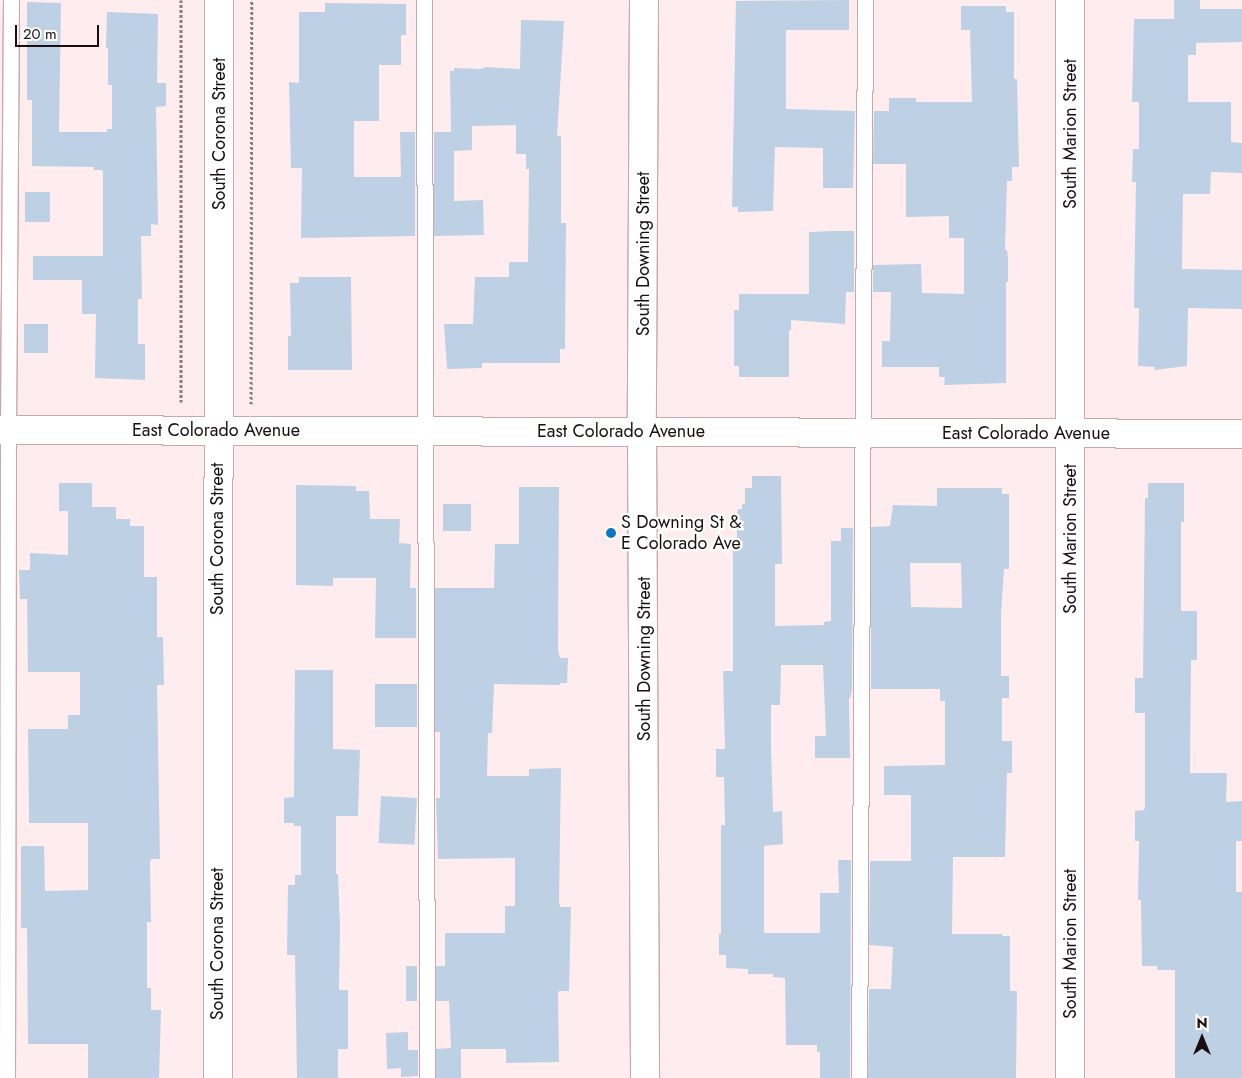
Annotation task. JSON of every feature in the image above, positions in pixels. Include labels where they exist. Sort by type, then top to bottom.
[{"type":"street","name":"South Corona Street","points":[[218,1078],[217,430],[219,0]]},
{"type":"street","name":"South Downing Street","points":[[644,0],[642,431],[645,1078]]},
{"type":"street","name":"South Marion Street","points":[[1070,0],[1070,1078]]},
{"type":"street","name":"East Colorado Avenue","points":[[4,430],[1242,434]]},
{"type":"lane","points":[[7,1078],[4,430],[11,0]]},
{"type":"lane","points":[[424,0],[427,1078]]},
{"type":"lane","points":[[858,1078],[864,0]]},
{"type":"path","points":[[181,0],[181,406]]},
{"type":"path","points":[[251,404],[252,0]]},
{"type":"building","points":[[849,0],[849,30],[786,30],[786,109],[855,111],[853,188],[823,188],[823,148],[775,147],[773,211],[738,212],[738,207],[732,207],[736,1]]},
{"type":"building","points":[[1174,0],[1200,0],[1200,9],[1242,9],[1242,42],[1196,43],[1196,55],[1188,55],[1188,102],[1231,102],[1231,142],[1242,143],[1242,173],[1211,172],[1210,194],[1183,194],[1182,269],[1242,270],[1242,309],[1188,308],[1187,366],[1154,370],[1155,367],[1138,366],[1139,308],[1134,308],[1136,182],[1132,182],[1133,149],[1139,149],[1139,102],[1132,102],[1134,19],[1174,19]]},
{"type":"building","points":[[27,2],[61,3],[59,132],[107,132],[107,129],[112,129],[112,85],[108,85],[108,48],[106,48],[107,12],[158,14],[157,83],[166,83],[166,106],[156,107],[158,225],[151,224],[151,236],[141,236],[142,299],[138,299],[138,344],[145,344],[145,380],[95,378],[96,314],[82,314],[82,280],[33,280],[33,256],[103,256],[103,172],[102,170],[94,170],[94,167],[32,166],[32,100],[27,100]]},
{"type":"building","points":[[325,3],[406,4],[406,35],[401,35],[401,65],[379,65],[379,121],[354,121],[354,177],[401,177],[400,132],[415,132],[415,236],[301,238],[302,168],[291,168],[289,82],[299,83],[299,12],[325,12]]},
{"type":"building","points":[[961,6],[1006,6],[1006,12],[1014,12],[1014,79],[1017,79],[1019,167],[1012,167],[1012,181],[1007,181],[1005,250],[1007,250],[1008,258],[1008,282],[1006,282],[1006,383],[944,385],[945,377],[939,377],[939,367],[882,367],[882,341],[890,341],[891,292],[873,292],[873,265],[921,264],[922,293],[964,294],[964,238],[949,238],[949,216],[906,217],[906,164],[873,164],[874,111],[889,111],[889,98],[916,98],[916,102],[972,102],[970,30],[961,30]]},
{"type":"building","points":[[521,20],[564,21],[557,136],[561,136],[561,223],[566,223],[565,349],[560,349],[560,363],[482,363],[482,368],[447,369],[444,324],[473,324],[475,277],[509,277],[509,262],[528,262],[529,169],[526,169],[526,154],[516,154],[516,125],[472,126],[472,150],[454,151],[454,201],[483,200],[484,235],[434,236],[434,132],[451,132],[450,71],[454,71],[454,68],[520,69]]},
{"type":"building","points":[[25,192],[50,192],[50,222],[25,222]]},
{"type":"building","points":[[854,231],[854,292],[846,292],[845,324],[791,320],[791,330],[789,330],[789,377],[739,377],[739,366],[734,366],[734,310],[739,310],[739,294],[809,294],[809,232]]},
{"type":"building","points":[[299,277],[351,277],[352,370],[288,370],[288,336],[291,336],[290,283],[299,283]]},
{"type":"building","points":[[24,324],[48,324],[48,353],[24,353]]},
{"type":"building","points":[[752,476],[781,476],[782,564],[775,564],[775,626],[824,625],[824,622],[831,621],[831,541],[841,541],[841,528],[853,528],[852,689],[849,698],[850,758],[815,758],[815,736],[826,736],[823,665],[781,665],[780,705],[771,705],[771,748],[773,812],[782,811],[783,844],[764,846],[764,933],[820,933],[820,893],[839,893],[838,860],[851,860],[850,1078],[820,1078],[820,1052],[817,1052],[817,1045],[786,1045],[785,978],[773,977],[773,974],[748,974],[748,969],[726,968],[726,955],[719,955],[719,934],[721,934],[721,825],[725,825],[724,777],[716,777],[716,749],[725,749],[723,671],[733,671],[733,550],[737,550],[737,515],[738,509],[742,509],[742,504],[745,504],[745,488],[752,488]]},
{"type":"building","points":[[59,483],[92,483],[92,507],[116,507],[116,519],[130,519],[130,526],[144,526],[144,577],[157,577],[157,637],[163,637],[164,685],[157,685],[160,859],[151,859],[150,863],[151,922],[147,922],[147,988],[151,988],[151,1010],[161,1010],[159,1078],[88,1078],[88,1044],[28,1044],[27,928],[21,928],[21,846],[44,846],[45,891],[88,890],[88,823],[29,823],[28,729],[68,729],[68,715],[80,715],[80,672],[28,672],[27,599],[20,599],[19,570],[30,570],[30,553],[68,555],[68,511],[59,511]]},
{"type":"building","points":[[1148,483],[1184,483],[1184,522],[1181,522],[1181,611],[1197,611],[1197,660],[1191,660],[1190,773],[1227,773],[1226,802],[1242,801],[1242,841],[1236,841],[1236,892],[1242,892],[1242,1078],[1175,1078],[1175,970],[1157,970],[1157,966],[1142,966],[1141,900],[1138,900],[1139,841],[1135,841],[1135,811],[1144,810],[1145,807],[1145,713],[1135,713],[1135,678],[1143,678],[1145,498],[1148,498]]},
{"type":"building","points":[[296,485],[356,486],[356,491],[369,491],[370,519],[400,519],[399,543],[411,544],[410,588],[416,588],[416,638],[375,638],[376,578],[333,578],[333,586],[296,585]]},
{"type":"building","points":[[519,487],[559,487],[558,650],[560,658],[568,658],[567,683],[560,683],[560,685],[494,684],[492,733],[488,733],[487,776],[529,776],[529,769],[561,768],[559,902],[560,907],[571,907],[569,991],[559,991],[558,994],[559,1062],[506,1063],[506,1049],[461,1049],[461,1078],[436,1078],[436,1049],[451,1048],[449,1001],[436,1001],[436,966],[445,966],[445,933],[505,933],[505,906],[515,906],[515,858],[438,859],[436,798],[440,798],[440,732],[435,732],[435,588],[494,588],[495,544],[519,544]]},
{"type":"building","points":[[937,488],[1002,488],[1002,494],[1009,494],[1009,569],[1004,569],[1001,615],[1001,676],[1009,676],[1009,698],[1002,698],[1002,741],[1012,741],[1012,773],[1007,773],[1005,857],[953,857],[952,934],[1002,934],[1002,936],[1010,936],[1010,991],[1017,991],[1016,1078],[868,1078],[869,989],[891,989],[893,947],[869,945],[870,861],[911,861],[911,795],[884,795],[884,766],[945,765],[945,701],[940,701],[940,689],[871,689],[871,527],[890,526],[893,505],[937,506]],"holes":[[[910,563],[961,563],[962,608],[911,607]]]},
{"type":"building","points":[[443,504],[471,504],[471,531],[443,531]]},
{"type":"building","points":[[295,670],[333,670],[333,749],[360,750],[358,816],[336,816],[336,874],[338,874],[340,926],[339,990],[348,990],[348,1049],[338,1049],[338,1078],[297,1078],[295,955],[287,955],[288,885],[295,885],[295,875],[301,875],[301,826],[294,826],[294,823],[284,823],[284,798],[294,797]]},
{"type":"building","points":[[375,684],[417,684],[417,727],[375,727]]},
{"type":"building","points":[[381,796],[417,798],[414,845],[379,843]]},
{"type":"building","points":[[406,966],[417,966],[417,1001],[406,1001]]},
{"type":"building","points":[[408,1032],[408,1050],[418,1050],[418,1076],[401,1077],[401,1068],[387,1069],[386,1033]]},
{"type":"place","name":"S Downing St & E Colorado Ave","points":[[611,533]]}]
